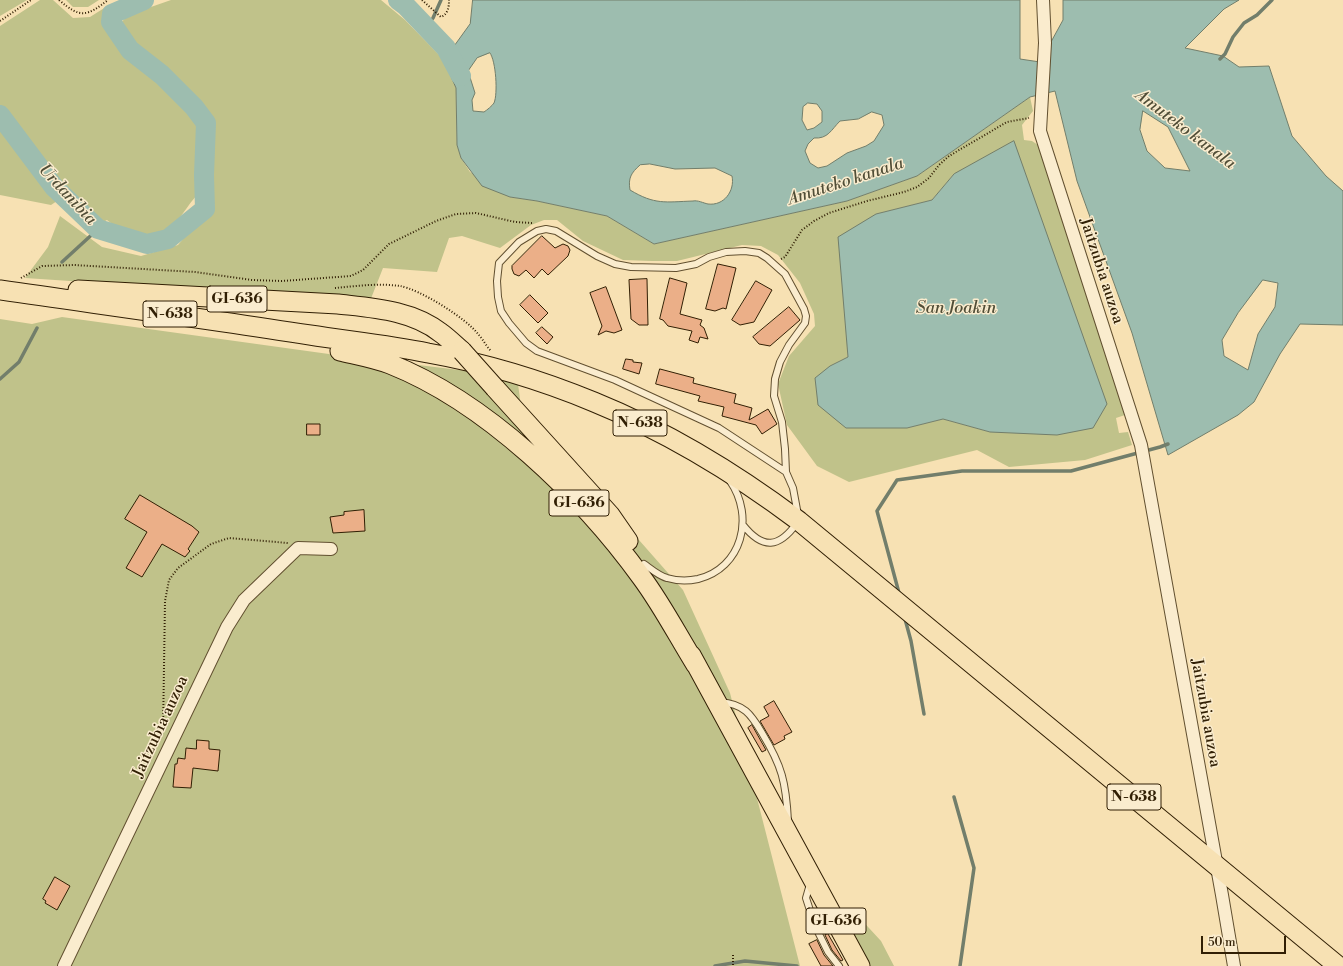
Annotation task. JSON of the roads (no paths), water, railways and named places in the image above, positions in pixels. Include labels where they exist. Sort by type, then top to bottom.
[{"type":"main road","name":"GI-636","points":[[0,285],[330,304],[375,308],[396,312],[419,320],[440,332],[462,351],[562,460],[610,515],[644,564],[696,665],[860,966]]},
{"type":"main road","name":"N-638","points":[[0,290],[426,352],[524,377],[595,402],[670,437],[719,465],[766,496],[799,521],[1338,966]]},
{"type":"main road","name":"GI-636","points":[[0,302],[284,340],[389,363],[423,379],[483,417],[532,457],[566,489],[610,537],[642,579],[696,665]]},
{"type":"main road","name":"N-638","points":[[284,340],[341,340]]},
{"type":"street","name":"Jaitzubia auzoa","points":[[1043,0],[1045,43],[1040,131],[1140,445],[1234,966]]},
{"type":"street","name":"Jaitzubia auzoa","points":[[64,966],[231,620],[244,600],[298,548],[331,549]]},
{"type":"lane","points":[[743,525],[750,534],[764,542],[773,543],[790,533],[799,521],[793,488],[786,472],[782,422],[774,396],[775,378],[780,362],[805,323],[806,316],[804,309],[785,274],[774,263],[759,253],[745,251],[726,252],[709,257],[696,264],[676,268],[631,268],[615,264],[597,256],[556,231],[546,229],[537,231],[519,242],[499,263],[497,281],[501,311],[526,343],[537,351],[614,380],[719,428],[786,472]]},
{"type":"lane","points":[[644,564],[656,573],[668,578],[690,580],[709,576],[724,566],[735,551],[743,525],[743,515],[739,499],[733,485],[719,465]]},
{"type":"lane","points":[[716,702],[731,703],[741,706],[752,716],[774,752],[782,770],[787,795],[788,834]]},
{"type":"lane","points":[[811,876],[806,898],[815,926],[828,952],[839,966]]},
{"type":"water","points":[[473,0],[1020,0],[1020,59],[1040,62],[1063,20],[1063,0],[1239,0],[1224,9],[1185,48],[1223,56],[1239,67],[1269,66],[1292,136],[1326,176],[1343,191],[1343,325],[1300,324],[1280,354],[1254,402],[1238,415],[1168,455],[1132,333],[1077,181],[1055,91],[1030,97],[917,176],[847,201],[654,244],[607,216],[537,201],[510,197],[482,186],[461,158],[457,145],[456,88],[444,60],[470,24]],"holes":[[[490,53],[495,70],[496,85],[494,103],[484,112],[473,111],[472,100],[475,93],[468,71],[477,58]],[[808,103],[817,104],[822,111],[822,122],[814,128],[807,130],[802,120],[803,107]],[[1143,111],[1168,127],[1190,171],[1165,168],[1147,151],[1140,130]],[[872,112],[882,115],[884,125],[874,141],[866,146],[847,153],[827,166],[818,168],[810,163],[805,151],[808,144],[814,138],[823,137],[832,131],[840,121],[858,119]],[[650,164],[675,169],[715,168],[732,176],[732,187],[727,196],[719,203],[708,204],[697,201],[660,202],[646,198],[630,190],[629,182],[632,173],[640,165]],[[1263,280],[1278,283],[1275,307],[1258,334],[1248,370],[1224,356],[1222,340],[1238,313]]]},
{"type":"water","name":"San Joakin","points":[[1014,141],[1107,404],[1093,428],[1057,435],[990,432],[943,419],[907,428],[846,428],[818,405],[815,378],[830,366],[848,357],[838,237],[876,214],[932,200],[954,174]]},
{"type":"waterway","name":"Urdanibia","points":[[0,115],[54,187],[98,229],[147,244],[168,239],[205,209],[204,175],[206,123],[194,107],[162,75],[130,50],[111,22],[112,14],[144,0]]},
{"type":"waterway","name":"Amuteko kanala","points":[[398,0],[406,6],[446,48],[461,76]]},
{"type":"waterway","points":[[426,27],[433,18],[441,0]]},
{"type":"waterway","points":[[1220,59],[1225,54],[1233,37],[1244,23],[1257,15],[1272,0]]},
{"type":"waterway","points":[[62,262],[98,229]]},
{"type":"waterway","points":[[0,379],[19,362],[37,328]]},
{"type":"waterway","points":[[899,593],[877,511],[897,480],[962,471],[1071,471],[1168,444]]},
{"type":"waterway","points":[[905,619],[911,641],[924,714]]},
{"type":"waterway","points":[[954,797],[974,868],[960,966]]},
{"type":"waterway","points":[[715,966],[745,961],[797,966]]}]
